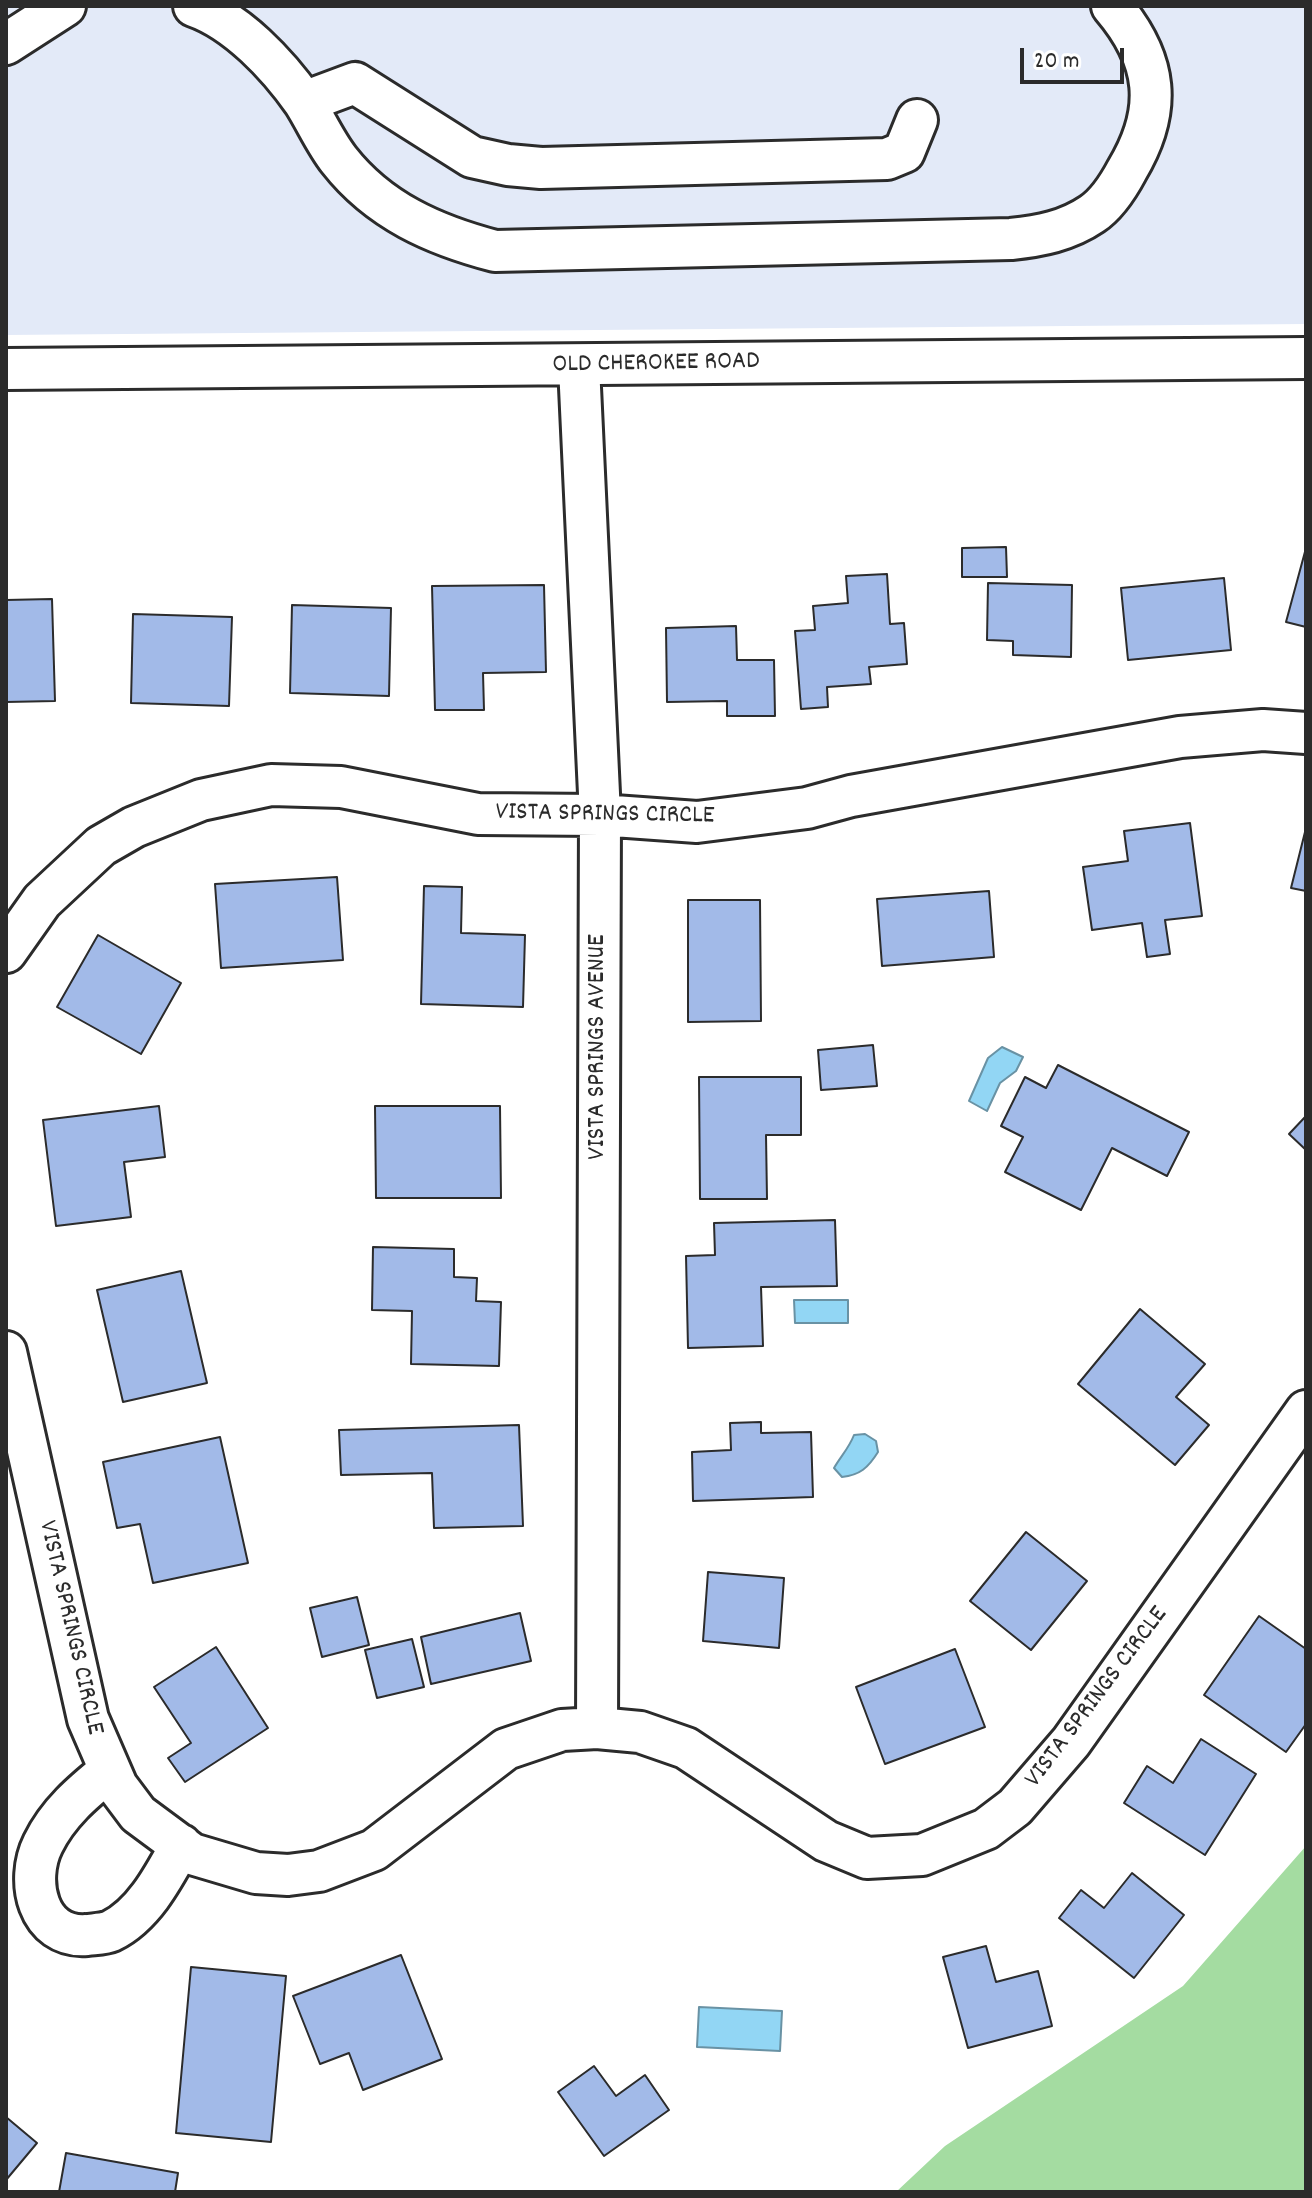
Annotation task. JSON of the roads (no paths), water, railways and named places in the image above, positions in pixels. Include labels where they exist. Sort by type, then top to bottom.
[{"type":"street","points":[[6,44],[65,6]]},
{"type":"street","points":[[194,6],[215,13],[273,64],[304,102],[339,160],[391,208],[439,234],[495,251],[1047,235],[1094,212],[1119,185],[1139,150],[1153,108],[1148,73],[1135,38],[1112,6]]},
{"type":"street","points":[[304,102],[355,83],[472,157],[541,168],[887,159],[904,152],[917,120]]},
{"type":"street","name":"OLD CHEROKEE ROAD","points":[[6,369],[1306,358]]},
{"type":"street","name":"VISTA SPRINGS AVENUE","points":[[579,366],[600,815],[597,1728]]},
{"type":"street","name":"VISTA SPRINGS CIRCLE","points":[[6,952],[42,901],[101,846],[134,827],[201,800],[271,785],[306,783],[478,814],[600,815],[697,822],[807,808],[851,796],[1180,737],[1263,730],[1306,733]]},
{"type":"street","name":"VISTA SPRINGS CIRCLE","points":[[6,1352],[88,1719],[109,1771],[138,1814],[181,1845],[223,1866],[256,1873],[288,1875],[319,1871],[374,1850],[506,1749],[562,1730],[597,1728],[640,1732],[686,1748],[826,1841],[867,1858],[922,1855],[986,1829],[1015,1807],[1071,1742],[1306,1411]]},
{"type":"street","points":[[109,1771],[63,1811],[42,1846],[35,1873],[38,1907],[57,1929],[81,1935],[110,1932],[141,1907],[181,1845]]},
{"type":"water","points":[[1002,1047],[1023,1057],[1016,1071],[1000,1083],[987,1111],[969,1101],[988,1058]]},
{"type":"water","points":[[794,1300],[848,1300],[848,1323],[795,1323]]},
{"type":"water","points":[[865,1434],[876,1441],[878,1452],[863,1470],[842,1477],[834,1468],[854,1435]]},
{"type":"water","points":[[699,2007],[782,2011],[780,2051],[697,2047]]}]
